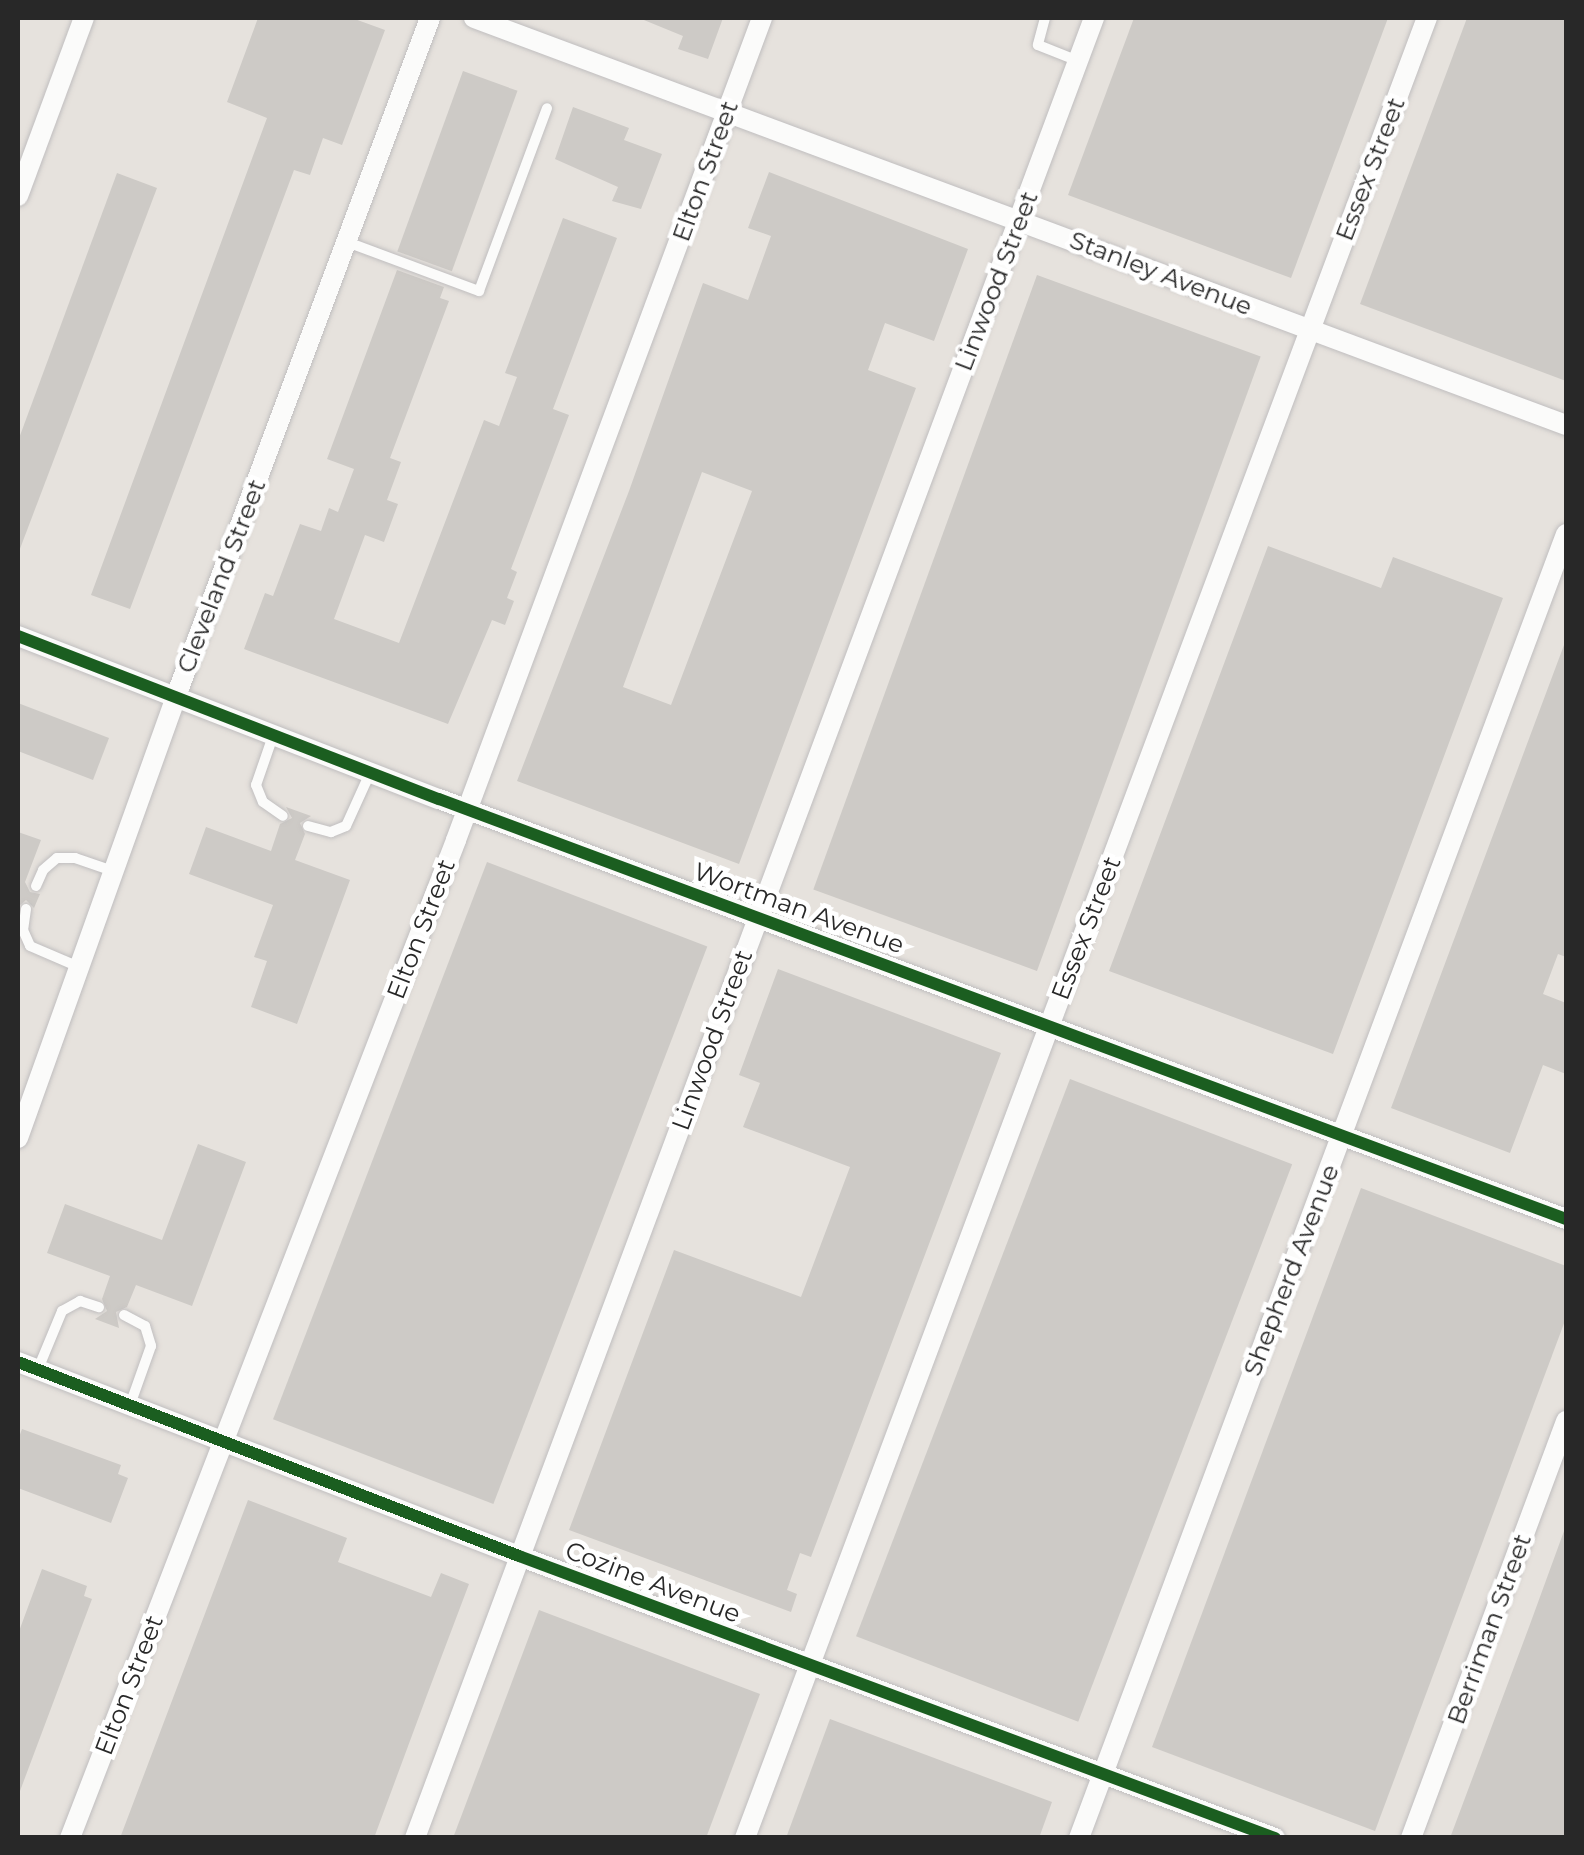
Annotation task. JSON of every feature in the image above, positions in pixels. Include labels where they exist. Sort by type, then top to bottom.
[{"type":"street","points":[[18,196],[84,18]]},
{"type":"street","name":"Cleveland Street","points":[[18,1138],[175,699],[430,18]]},
{"type":"street","name":"Stanley Avenue","points":[[474,18],[1566,426]]},
{"type":"street","name":"Elton Street","points":[[70,1838],[468,810],[762,18]]},
{"type":"street","name":"Linwood Street","points":[[415,1838],[1094,18]]},
{"type":"street","name":"Essex Street","points":[[745,1838],[1427,18]]},
{"type":"street","name":"Shepherd Avenue","points":[[1079,1838],[1566,534]]},
{"type":"street","name":"Wortman Avenue","points":[[18,636],[468,810],[1566,1219]]},
{"type":"street","name":"Cozine Avenue","points":[[18,1362],[520,1556],[1275,1838]]},
{"type":"street","name":"Berriman Street","points":[[1411,1838],[1566,1421]]},
{"type":"lane","points":[[1045,18],[1038,45],[1078,61]]},
{"type":"lane","points":[[346,242],[478,292],[547,108]]},
{"type":"lane","points":[[273,736],[256,785],[263,802],[283,816]]},
{"type":"lane","points":[[308,826],[331,832],[346,826],[370,773]]},
{"type":"lane","points":[[36,886],[43,870],[57,858],[85,860],[113,871]]},
{"type":"lane","points":[[26,909],[23,930],[30,946],[79,967]]},
{"type":"lane","points":[[38,1370],[62,1312],[80,1301],[99,1306]]},
{"type":"lane","points":[[124,1315],[145,1326],[151,1346],[130,1406]]},
{"type":"building","points":[[258,18],[352,18],[385,30],[342,145],[323,138],[310,175],[294,170],[130,609],[91,595],[267,118],[227,102]]},
{"type":"building","points":[[639,18],[723,18],[708,59],[678,49],[683,36]]},
{"type":"building","points":[[1134,18],[1388,18],[1291,278],[1068,195]]},
{"type":"building","points":[[1467,18],[1566,18],[1566,381],[1360,304]]},
{"type":"building","points":[[463,71],[518,91],[452,271],[397,251]]},
{"type":"building","points":[[573,107],[629,128],[624,140],[662,154],[641,209],[612,201],[618,187],[555,159]]},
{"type":"building","points":[[769,172],[968,249],[934,341],[885,323],[868,370],[916,388],[739,864],[517,781],[629,491],[703,283],[748,300],[771,236],[748,228]],"holes":[[[702,472],[752,491],[671,705],[623,687]]]},
{"type":"building","points":[[117,173],[157,188],[18,554],[18,441]]},
{"type":"building","points":[[563,218],[617,238],[553,409],[569,415],[511,569],[517,572],[507,598],[514,601],[505,625],[492,620],[448,724],[244,649],[265,593],[273,596],[300,524],[321,531],[329,508],[338,512],[354,469],[327,459],[397,270],[444,287],[440,298],[449,301],[390,458],[401,462],[387,500],[398,504],[384,542],[365,535],[334,619],[399,643],[484,420],[499,426],[517,377],[505,373]]},
{"type":"building","points":[[1037,275],[1261,356],[1037,971],[813,890]]},
{"type":"building","points":[[1268,546],[1381,588],[1393,557],[1503,598],[1333,1054],[1109,971]]},
{"type":"building","points":[[1564,645],[1566,957],[1558,954],[1543,994],[1566,1003],[1566,1074],[1543,1065],[1510,1153],[1391,1108]]},
{"type":"building","points":[[18,703],[109,738],[93,780],[18,751]]},
{"type":"building","points":[[286,807],[311,816],[300,823],[305,834],[295,860],[350,880],[297,1024],[251,1007],[267,961],[254,957],[273,905],[189,874],[206,827],[271,851],[280,824],[292,818]]},
{"type":"building","points":[[18,832],[41,840],[25,882],[30,892],[40,894],[34,908],[26,900],[18,907]]},
{"type":"building","points":[[487,862],[707,947],[493,1504],[273,1419]]},
{"type":"building","points":[[778,969],[1001,1053],[811,1557],[800,1553],[787,1590],[797,1594],[791,1612],[569,1530],[674,1250],[801,1297],[850,1167],[743,1127],[760,1083],[739,1075]]},
{"type":"building","points":[[1070,1079],[1292,1164],[1078,1722],[856,1636]]},
{"type":"building","points":[[198,1144],[246,1162],[192,1306],[136,1285],[127,1307],[116,1312],[119,1328],[95,1319],[107,1311],[102,1299],[110,1276],[47,1253],[65,1204],[162,1240]]},
{"type":"building","points":[[1361,1188],[1566,1266],[1566,1318],[1375,1831],[1152,1747]]},
{"type":"building","points":[[22,1429],[121,1465],[118,1474],[128,1478],[111,1523],[18,1488],[18,1440]]},
{"type":"building","points":[[248,1500],[347,1538],[338,1562],[431,1597],[441,1573],[469,1584],[374,1838],[120,1838]]},
{"type":"building","points":[[1564,1531],[1566,1838],[1450,1838],[1529,1627]]},
{"type":"building","points":[[42,1569],[87,1586],[84,1596],[92,1599],[20,1791],[18,1634]]},
{"type":"building","points":[[539,1610],[760,1694],[706,1838],[453,1838]]},
{"type":"building","points":[[830,1719],[1052,1802],[1039,1838],[786,1838]]},
{"type":"cycle path","points":[[18,636],[439,799],[1566,1219]]},
{"type":"cycle path","points":[[18,1362],[519,1556],[1275,1838]]}]
